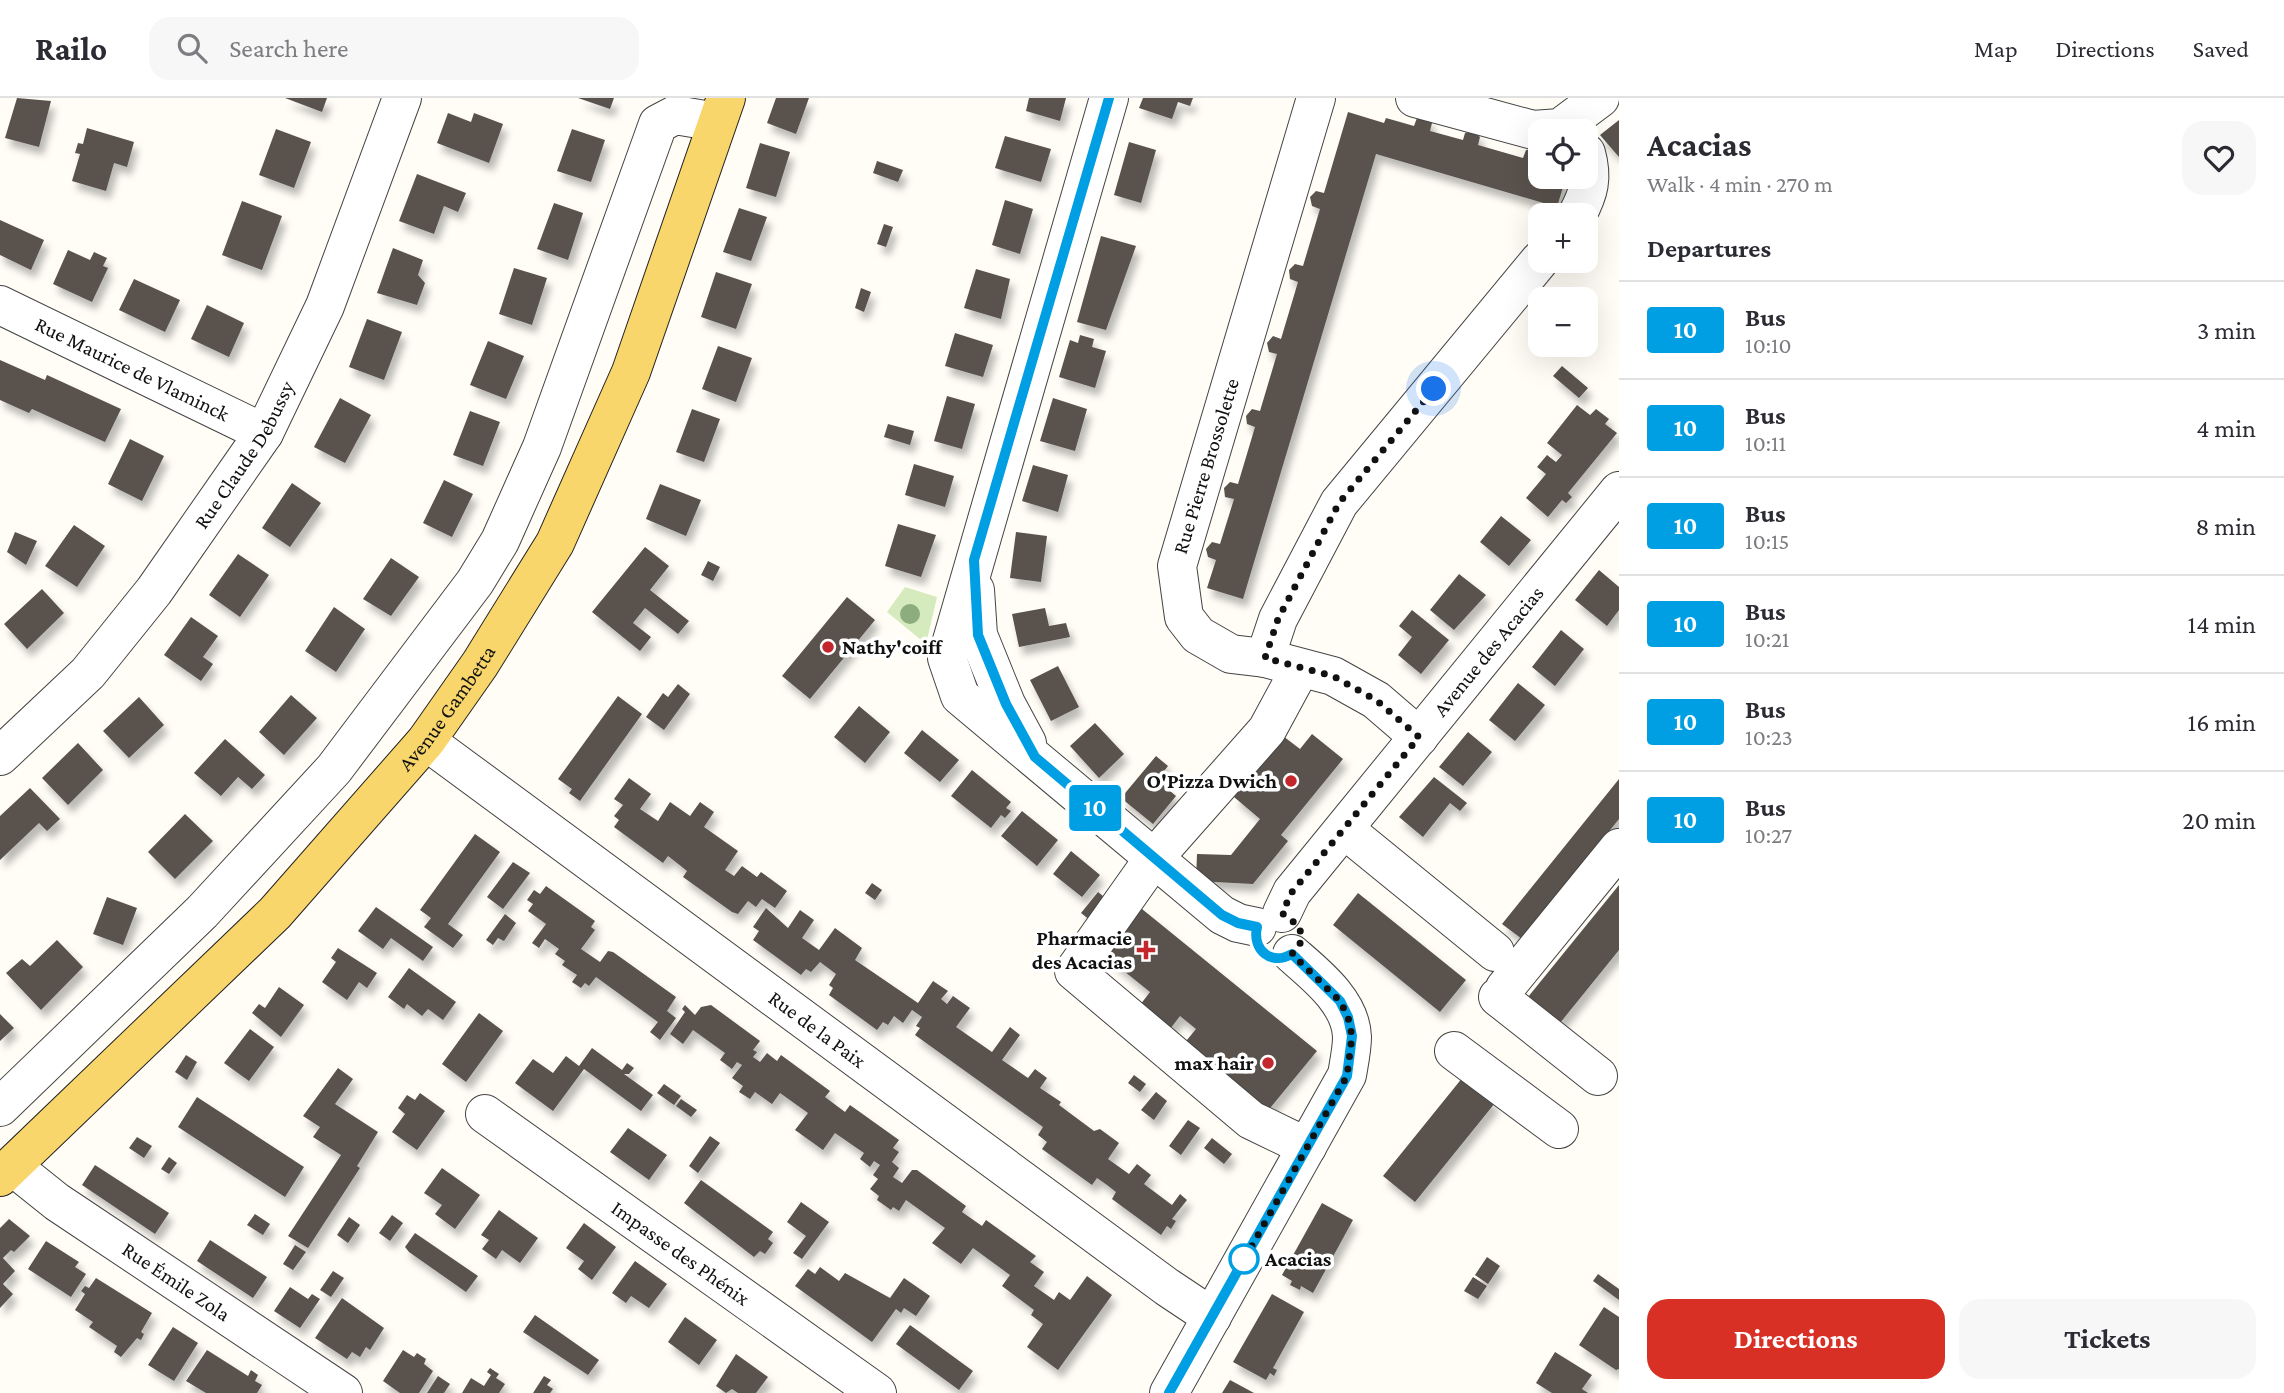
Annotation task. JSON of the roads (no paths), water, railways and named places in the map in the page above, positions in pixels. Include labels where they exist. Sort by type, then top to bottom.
[{"type":"main road","name":"Avenue Gambetta","points":[[6,1171],[275,913],[426,741],[480,664],[555,543],[631,372],[721,110]]},
{"type":"street","name":"Rue Claude Debussy","points":[[0,756],[88,673],[154,591],[264,433],[325,306],[402,98]]},
{"type":"street","points":[[1109,98],[974,560],[978,635],[1006,704],[1035,757],[1222,915],[1238,923],[1269,920],[1300,927],[1301,942],[1292,954],[1340,1001],[1352,1036],[1347,1076],[1169,1393]]},
{"type":"street","name":"Rue Pierre Brossolette","points":[[1316,98],[1177,566],[1184,617],[1198,635],[1230,654],[1333,676],[1376,700],[1419,737]]},
{"type":"street","points":[[1415,98],[1528,129]]},
{"type":"street","name":"Avenue Gambetta","points":[[0,1107],[202,912],[334,769],[442,630],[500,541],[542,447],[658,124],[676,115],[721,110]]},
{"type":"street","points":[[1307,1147],[1251,1120],[1074,971],[1154,858],[1267,730],[1282,663],[1278,619],[1339,503],[1529,273]]},
{"type":"street","name":"Rue Maurice de Vlaminck","points":[[0,305],[264,433]]},
{"type":"street","name":"Avenue des Acacias","points":[[1269,920],[1619,491]]},
{"type":"street","points":[[442,630],[480,664]]},
{"type":"street","name":"Rue de la Paix","points":[[426,741],[1167,1287],[1212,1317]]},
{"type":"street","points":[[1344,829],[1598,1076]]},
{"type":"street","points":[[1499,979],[1619,848]]},
{"type":"street","points":[[1454,1051],[1559,1129]]},
{"type":"street","name":"Impasse des Phénix","points":[[485,1114],[877,1393]]},
{"type":"street","name":"Rue Émile Zola","points":[[6,1171],[57,1202],[343,1393]]},
{"type":"place","name":"Nathy'coiff","points":[[828,647]]},
{"type":"place","name":"O'Pizza Dwich","points":[[1291,781]]},
{"type":"place","name":"Pharmacie des Acacias","points":[[1146,950]]},
{"type":"place","name":"max hair","points":[[1268,1063]]},
{"type":"place","name":"Acacias","points":[[1244,1259]]}]
